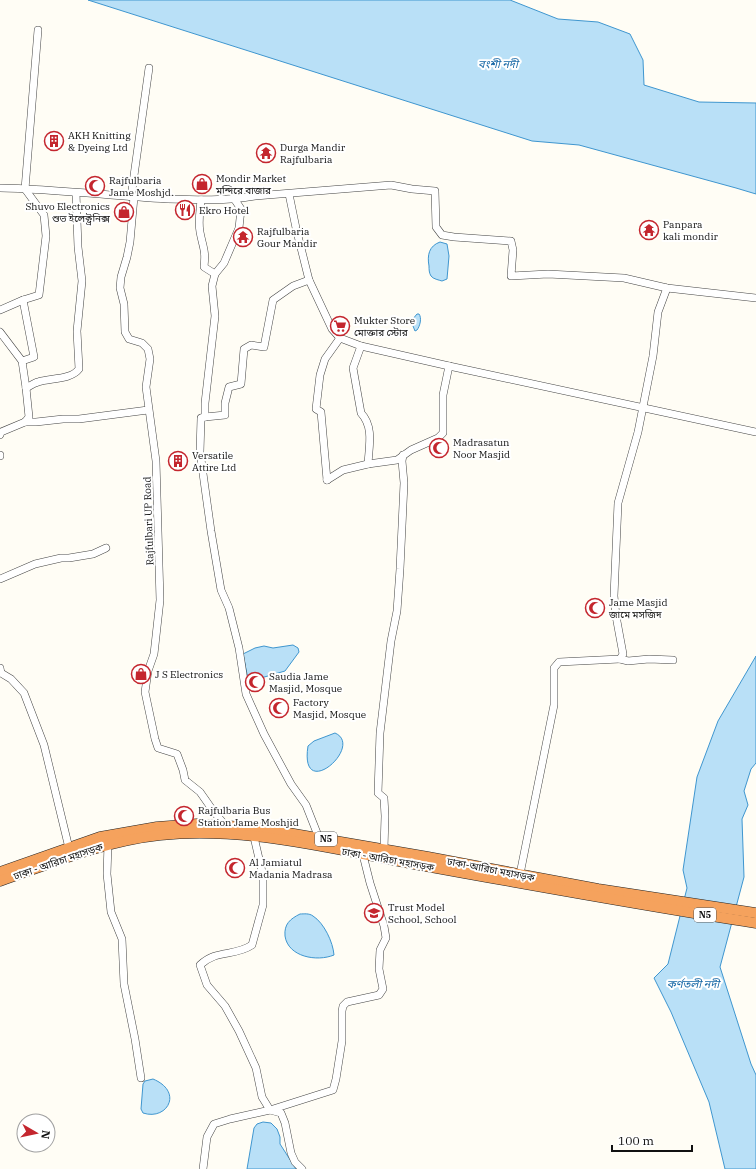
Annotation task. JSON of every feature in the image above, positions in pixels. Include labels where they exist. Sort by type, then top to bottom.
[{"type":"highway","name":"ঢাকা-আরিচা মহাসড়ক","points":[[0,872],[100,837],[157,827],[197,824],[259,828],[384,849],[598,889],[654,902]]},
{"type":"highway","name":"ঢাকা - আরিচা মহাসড়ক","points":[[0,881],[108,844],[159,835],[203,832],[281,839],[363,855],[654,902],[756,923]]},
{"type":"highway","name":"N5","points":[[654,902],[756,913]]},
{"type":"street","points":[[0,310],[39,295],[46,236],[44,215],[25,188],[38,30]]},
{"type":"street","points":[[133,197],[149,68]]},
{"type":"street","points":[[0,188],[25,188],[133,197],[201,200],[235,200],[255,196],[391,185],[435,191],[436,227],[442,235],[454,238],[511,241],[514,250],[511,276],[548,274],[624,278],[667,288],[756,298]]},
{"type":"street","points":[[26,388],[37,382],[66,376],[77,372],[79,369],[77,331],[82,281],[78,247],[76,193]]},
{"type":"street","points":[[289,194],[309,280],[332,329],[340,338],[361,346],[449,366],[643,406],[756,432]]},
{"type":"street","name":"Rajfulbari UP Road","points":[[133,197],[130,242],[121,277],[120,288],[124,304],[125,332],[129,339],[142,343],[148,349],[150,359],[146,387],[156,462],[160,600],[154,654],[148,671],[145,692],[158,748],[177,754],[184,770],[185,780],[200,792],[226,826]]},
{"type":"street","points":[[201,200],[199,218],[200,232],[206,254],[204,267],[216,274]]},
{"type":"street","points":[[205,417],[205,403],[215,316],[212,286],[216,274],[224,263],[239,228],[241,209],[235,200]]},
{"type":"street","points":[[309,280],[293,286],[273,300],[264,347],[251,345],[244,349],[241,384],[229,387],[225,415],[201,418],[200,452],[221,590],[229,608],[239,648],[246,694],[264,734],[291,784],[306,805],[319,838]]},
{"type":"street","points":[[620,659],[623,654],[614,596],[618,503],[638,432],[653,356],[658,312],[667,288]]},
{"type":"street","points":[[22,361],[34,357],[23,300]]},
{"type":"street","points":[[0,332],[22,361],[29,417],[25,422]]},
{"type":"street","points":[[340,338],[325,359],[320,375],[316,409],[321,412],[327,480],[343,470],[368,464],[397,460],[403,455],[438,438],[443,433],[443,395],[449,366]]},
{"type":"street","points":[[361,346],[353,368],[361,413],[366,418],[369,428],[370,442],[368,464]]},
{"type":"street","points":[[0,435],[1,432],[25,422],[79,419],[148,410]]},
{"type":"street","points":[[384,849],[384,798],[378,793],[380,733],[391,641],[398,604],[404,483],[402,461],[403,455]]},
{"type":"street","points":[[0,578],[36,564],[61,558],[93,554],[106,548]]},
{"type":"street","points":[[520,874],[554,705],[554,668],[559,662],[620,659],[628,661],[649,658],[673,660]]},
{"type":"street","points":[[0,668],[1,673],[11,679],[24,693],[44,745],[69,848]]},
{"type":"street","points":[[254,837],[263,876],[263,904],[252,945],[244,950],[216,954],[206,959],[200,965],[207,985],[225,1006],[239,1031],[256,1068],[262,1097],[270,1110],[281,1113],[285,1123],[294,1162],[302,1169]]},
{"type":"street","points":[[108,844],[107,874],[111,912],[122,939],[124,984],[141,1078]]},
{"type":"street","points":[[203,1169],[207,1136],[214,1124],[270,1110],[332,1090],[336,1079],[342,1041],[343,1006],[347,1002],[379,995],[383,990],[379,969],[380,950],[386,938],[384,926],[370,883],[363,855]]},
{"type":"water","name":"বংশী নদী","points":[[88,0],[510,0],[558,19],[598,22],[630,34],[643,60],[644,85],[699,102],[756,103],[756,194],[579,145],[532,141]]},
{"type":"water","points":[[440,242],[447,244],[449,256],[447,279],[442,281],[431,276],[428,262],[431,248]]},
{"type":"water","points":[[417,314],[420,316],[420,322],[417,330],[415,331],[412,320]]},
{"type":"water","points":[[293,645],[298,648],[299,652],[285,671],[250,680],[247,674],[243,654],[255,648],[264,646],[273,648]]},
{"type":"water","name":"কর্ণতলী নদী","points":[[756,656],[756,763],[751,769],[744,791],[748,805],[742,819],[744,877],[720,967],[751,1064],[756,1075],[756,1169],[725,1169],[709,1102],[671,1012],[654,978],[668,964],[687,888],[683,870],[697,777],[718,721]]},
{"type":"water","points":[[335,733],[342,740],[342,749],[337,758],[329,766],[320,771],[313,770],[308,763],[308,746],[314,741]]},
{"type":"water","points":[[300,914],[311,915],[321,923],[330,939],[334,955],[320,958],[304,956],[297,953],[287,943],[285,932],[288,922]]},
{"type":"water","points":[[153,1079],[168,1091],[170,1098],[169,1104],[159,1113],[143,1113],[141,1109],[143,1084],[145,1081]]},
{"type":"water","points":[[263,1122],[271,1123],[277,1129],[280,1137],[280,1144],[296,1169],[247,1169],[254,1128],[257,1124]]},
{"type":"place","name":"AKH Knitting & Dyeing Ltd","points":[[54,141]]},
{"type":"place","name":"Durga Mandir Rajfulbaria","points":[[266,153]]},
{"type":"place","name":"Mondir Market মন্দিরে বাজার","points":[[202,184]]},
{"type":"place","name":"Rajfulbaria Jame Moshjd.","points":[[95,186]]},
{"type":"place","name":"Ekro Hotel","points":[[185,210]]},
{"type":"place","name":"Shuvo Electronics শুভ ইলেক্ট্রনিক্স","points":[[124,212]]},
{"type":"place","name":"Panpara kali mondir","points":[[649,230]]},
{"type":"place","name":"Rajfulbaria Gour Mandir","points":[[243,237]]},
{"type":"place","name":"Mukter Store মোক্তার স্টোর","points":[[340,326]]},
{"type":"place","name":"Madrasatun Noor Masjid","points":[[439,448]]},
{"type":"place","name":"Versatile Attire Ltd","points":[[178,461]]},
{"type":"place","name":"Jame Masjid জামে মসজিদ","points":[[595,608]]},
{"type":"place","name":"J S Electronics","points":[[141,674]]},
{"type":"place","name":"Saudia Jame Masjid, Mosque","points":[[255,682]]},
{"type":"place","name":"Factory Masjid, Mosque","points":[[279,708]]},
{"type":"place","name":"Rajfulbaria Bus Station Jame Moshjid","points":[[184,816]]},
{"type":"place","name":"Al Jamiatul Madania Madrasa","points":[[235,868]]},
{"type":"place","name":"Trust Model School, School","points":[[374,913]]}]
